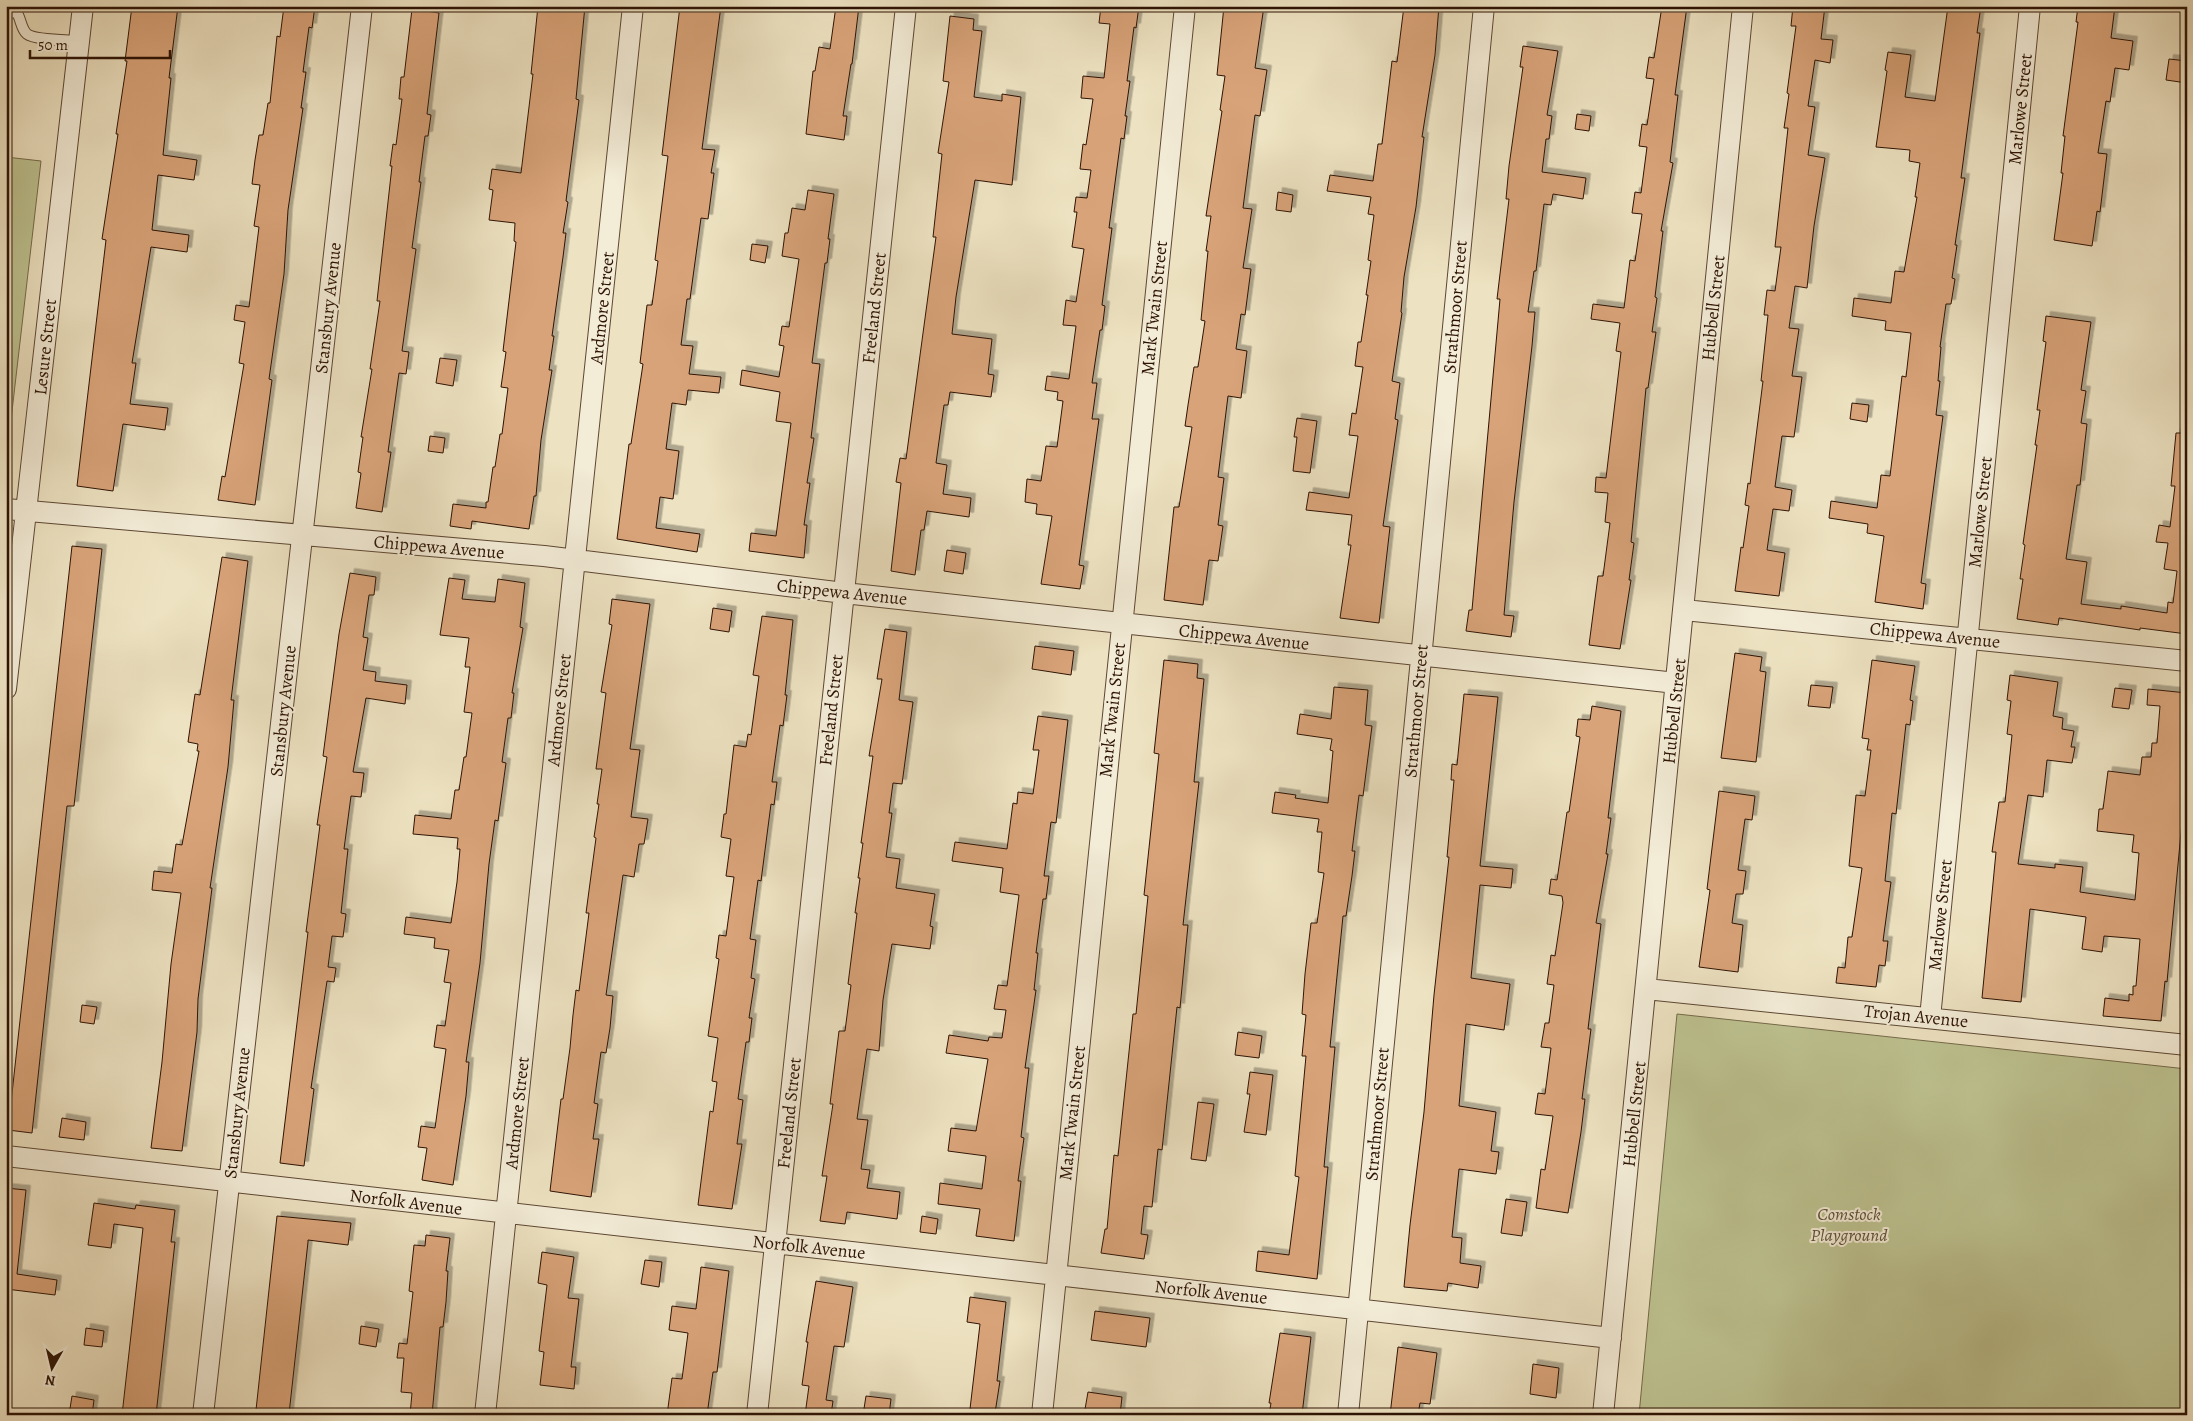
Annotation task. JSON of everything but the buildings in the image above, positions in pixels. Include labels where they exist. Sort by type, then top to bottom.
[{"type":"street","name":"Lesure Street","points":[[6,689],[83,6]]},
{"type":"street","name":"Stansbury Avenue","points":[[204,1415],[362,6]]},
{"type":"street","name":"Ardmore Street","points":[[485,1415],[633,6]]},
{"type":"street","name":"Freeland Street","points":[[757,1415],[906,6]]},
{"type":"street","name":"Mark Twain Street","points":[[1042,1415],[1185,6]]},
{"type":"street","name":"Strathmoor Street","points":[[1348,1415],[1484,6]]},
{"type":"street","name":"Hubbell Street","points":[[1603,1415],[1743,6]]},
{"type":"street","name":"Marlowe Street","points":[[1930,1018],[2030,6]]},
{"type":"street","name":"Chippewa Avenue","points":[[6,509],[575,560],[844,593],[1676,683]]},
{"type":"street","name":"Chippewa Avenue","points":[[1684,610],[2187,661]]},
{"type":"street","name":"Trojan Avenue","points":[[1646,989],[2187,1045]]},
{"type":"street","name":"Norfolk Avenue","points":[[6,1156],[1611,1338]]},
{"type":"lane","points":[[6,11],[16,13],[21,19],[24,31],[32,37],[79,42]]},
{"type":"green space","points":[[6,157],[41,161],[6,463]]},
{"type":"green space","name":"Comstock Playground","points":[[1677,1014],[2187,1069],[2187,1415],[1639,1415]]}]
